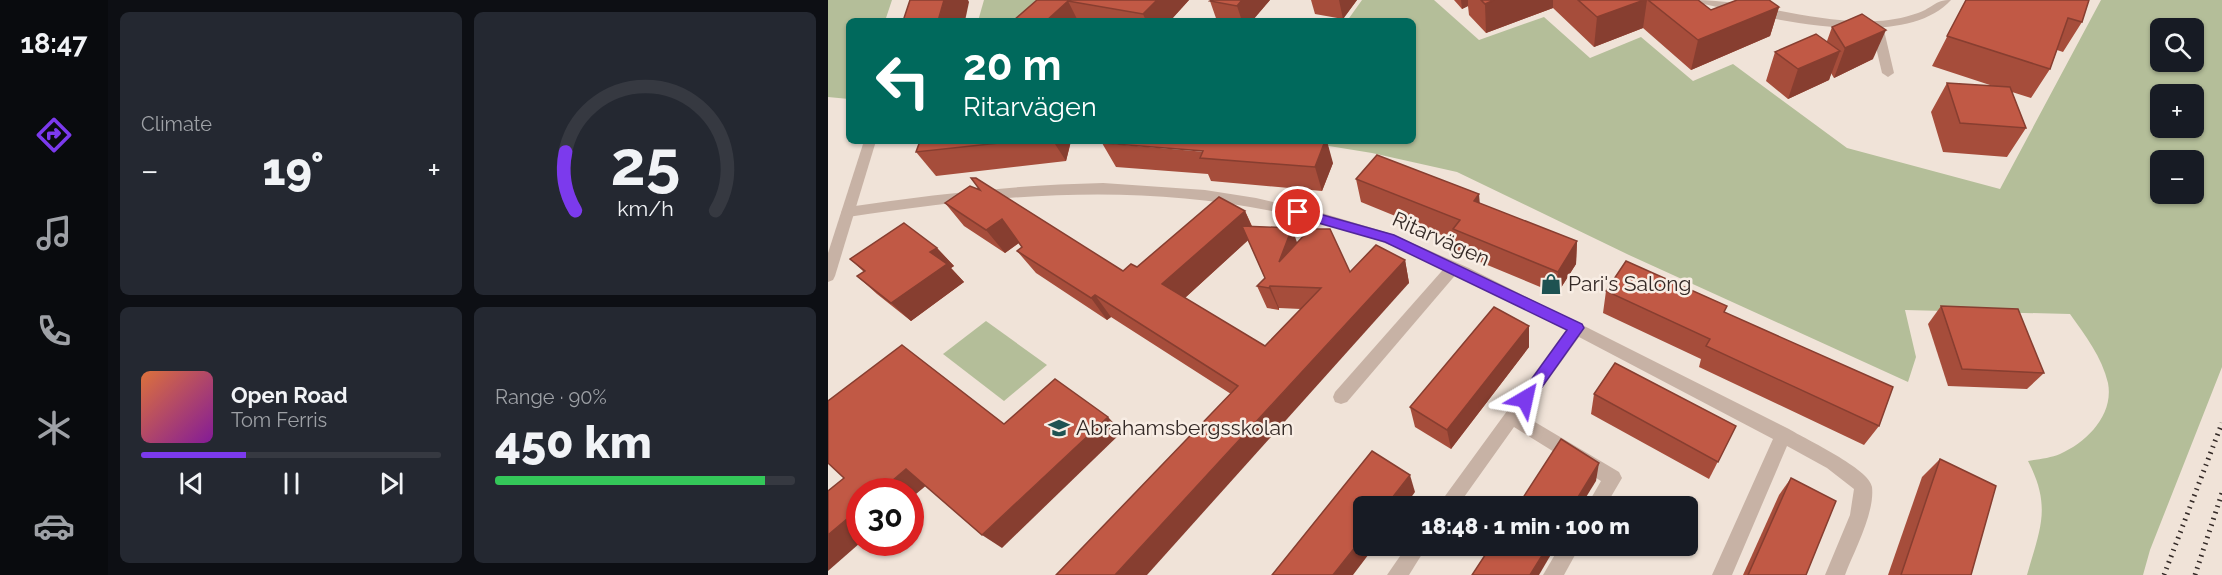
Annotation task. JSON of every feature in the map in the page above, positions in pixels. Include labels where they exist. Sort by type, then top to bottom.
[{"type":"street","points":[[1700,0],[1841,24],[1877,26],[1927,15],[1946,0]]},
{"type":"street","points":[[1877,26],[1888,72]]},
{"type":"street","points":[[828,276],[869,144]]},
{"type":"street","name":"Ritarvägen","points":[[848,212],[945,197],[1019,190],[1100,188],[1165,191],[1253,202],[1321,218],[1389,238],[1577,328],[1833,462],[1863,486],[1859,515],[1835,575]]},
{"type":"street","points":[[1341,397],[1453,268]]},
{"type":"street","points":[[1454,496],[1577,328]]},
{"type":"street","points":[[1512,417],[1613,478],[1602,496]]},
{"type":"street","points":[[1722,575],[1783,435]]},
{"type":"street","points":[[1397,575],[1411,556]]},
{"type":"street","points":[[1560,572],[1567,556]]},
{"type":"green space","points":[[828,0],[892,0],[886,18],[846,18],[846,99],[828,97]]},
{"type":"green space","points":[[984,0],[1070,0],[1050,18],[979,18]]},
{"type":"green space","points":[[1362,0],[1434,0],[1479,40],[1544,17],[1590,58],[1641,37],[1693,81],[1733,64],[1847,148],[2000,189],[2101,0],[2222,0],[2222,367],[2150,550],[2143,575],[2027,575],[2039,531],[2042,505],[2040,492],[2028,461],[2056,455],[2070,449],[2089,435],[2103,416],[2109,395],[2102,364],[2070,314],[1905,310],[1916,357],[1908,382],[1629,255],[1457,172],[1372,153],[1316,144],[1416,144],[1416,18],[1349,18]]},
{"type":"green space","points":[[986,321],[1047,365],[1004,401],[943,354]]},
{"type":"building","points":[[910,0],[944,0],[939,18],[904,18]]},
{"type":"building","points":[[1037,0],[1157,0],[1143,14],[1068,1],[1049,18],[1016,18]]},
{"type":"building","points":[[1242,0],[1237,6],[1210,1]]},
{"type":"building","points":[[1481,0],[1494,0],[1485,4]]},
{"type":"building","points":[[1578,0],[1644,0],[1597,17]]},
{"type":"building","points":[[1648,0],[1698,0],[1711,10],[1737,0],[1769,0],[1779,7],[1698,40]]},
{"type":"building","points":[[1966,0],[2089,0],[2082,22],[2068,18],[2050,69],[1947,36]]},
{"type":"building","points":[[1862,14],[1886,30],[1845,48],[1832,27]]},
{"type":"building","points":[[1816,34],[1840,51],[1798,69],[1775,52]]},
{"type":"building","points":[[1947,83],[2010,87],[2026,128],[1960,123]]},
{"type":"building","points":[[919,144],[990,144],[916,152]]},
{"type":"building","points":[[1115,144],[1324,144],[1315,167],[1200,158],[1203,151]]},
{"type":"building","points":[[1377,155],[1479,194],[1474,201],[1577,241],[1558,272],[1453,229],[1460,220],[1356,179]]},
{"type":"building","points":[[971,178],[976,178],[1123,271],[1131,264],[1137,267],[1219,197],[1245,211],[1162,284],[1265,346],[1321,288],[1257,286],[1265,278],[1242,226],[1292,228],[1279,262],[1310,229],[1330,229],[1350,272],[1376,245],[1405,260],[1115,575],[1056,575],[1238,386],[1095,295],[1091,298],[1017,251],[1022,247],[1002,219],[986,230],[945,203],[970,186],[980,190]]},
{"type":"building","points":[[904,223],[937,248],[930,252],[947,264],[891,303],[857,276],[865,271],[850,259]]},
{"type":"building","points":[[1626,261],[1727,306],[1724,312],[1893,387],[1879,426],[1706,346],[1710,339],[1606,291]]},
{"type":"building","points":[[1941,306],[2018,309],[2044,373],[1962,369]]},
{"type":"building","points":[[1494,307],[1529,326],[1447,430],[1410,407]]},
{"type":"building","points":[[902,345],[1004,424],[1055,379],[1108,417],[982,535],[924,485],[924,478],[916,478],[906,469],[895,478],[846,478],[846,520],[828,535],[828,491],[844,478],[828,463],[828,401]]},
{"type":"building","points":[[1615,363],[1736,426],[1718,462],[1594,394]]},
{"type":"building","points":[[1561,439],[1599,463],[1579,496],[1524,496]]},
{"type":"building","points":[[1372,451],[1410,475],[1394,496],[1353,496],[1353,550],[1333,575],[1272,575]]},
{"type":"building","points":[[1940,459],[1996,486],[1971,575],[1901,575]]},
{"type":"building","points":[[1791,478],[1836,501],[1806,575],[1748,575]]},
{"type":"building","points":[[1484,556],[1542,556],[1530,575],[1472,575]]},
{"type":"railway","points":[[2164,575],[2222,423]]},
{"type":"railway","points":[[2195,575],[2222,493]]},
{"type":"place","name":"Pari's Salong","points":[[1551,284]]},
{"type":"place","name":"Abrahamsbergsskolan","points":[[1059,428]]},
{"type":"route","points":[[1298,212],[1389,238],[1577,328],[1525,399]]}]
